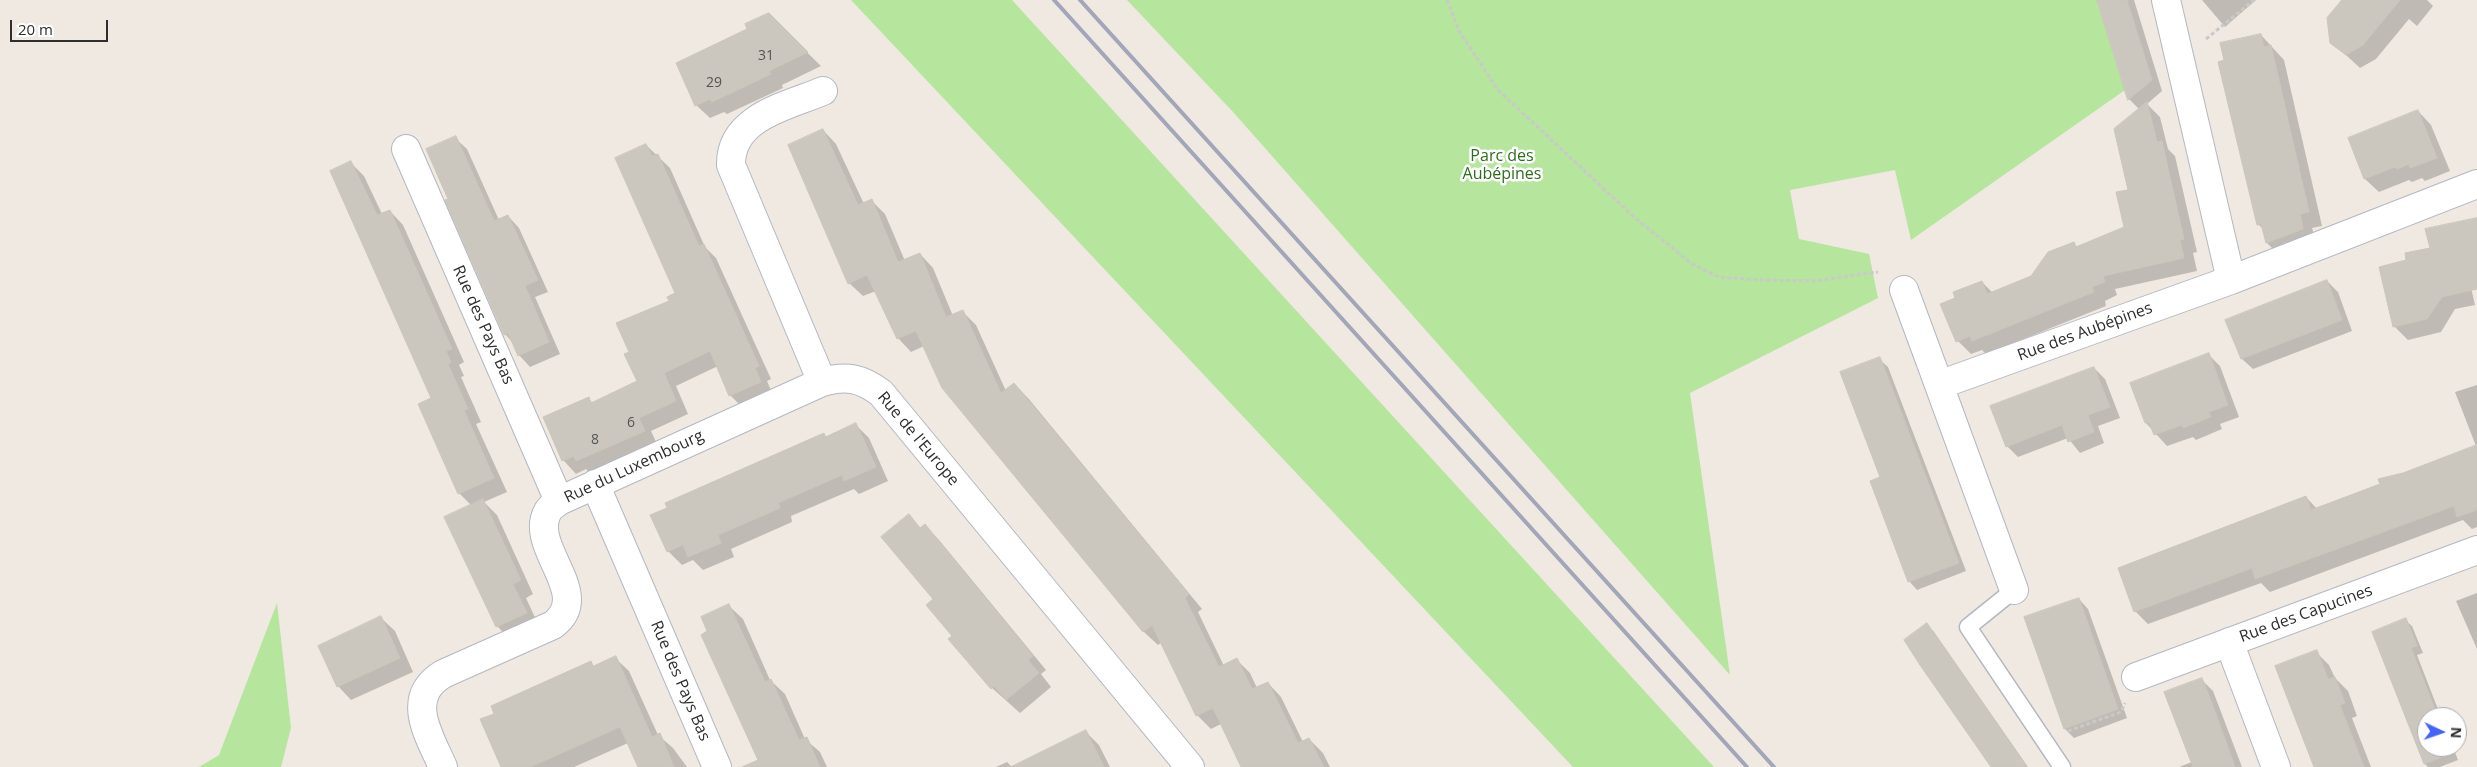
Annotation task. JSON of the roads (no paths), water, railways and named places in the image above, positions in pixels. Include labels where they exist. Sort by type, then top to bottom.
[{"type":"street","points":[[2166,0],[2231,280]]},
{"type":"street","points":[[822,382],[732,165],[731,151],[735,141],[744,129],[756,120],[823,91]]},
{"type":"street","name":"Rue des Pays Bas","points":[[406,149],[559,501]]},
{"type":"street","name":"Rue des Aubépines","points":[[1940,385],[2231,280],[2477,184]]},
{"type":"street","points":[[1904,290],[2014,590]]},
{"type":"street","name":"Rue de l'Europe","points":[[822,382],[838,377],[855,378],[881,393],[1190,767]]},
{"type":"street","name":"Rue du Luxembourg","points":[[443,767],[423,719],[421,705],[431,681],[553,625],[562,619],[566,609],[566,592],[546,540],[545,525],[548,512],[559,501],[822,382]]},
{"type":"street","name":"Rue des Pays Bas","points":[[595,484],[717,767]]},
{"type":"street","name":"Rue des Capucines","points":[[2136,677],[2477,550]]},
{"type":"street","points":[[2229,642],[2276,767]]},
{"type":"lane","points":[[2014,590],[1968,627],[2062,767]]},
{"type":"railway","points":[[1054,0],[1747,767]]},
{"type":"railway","points":[[1080,0],[1774,767]]},
{"type":"park label","name":"Parc des Aubépines","points":[[1502,165]]}]
